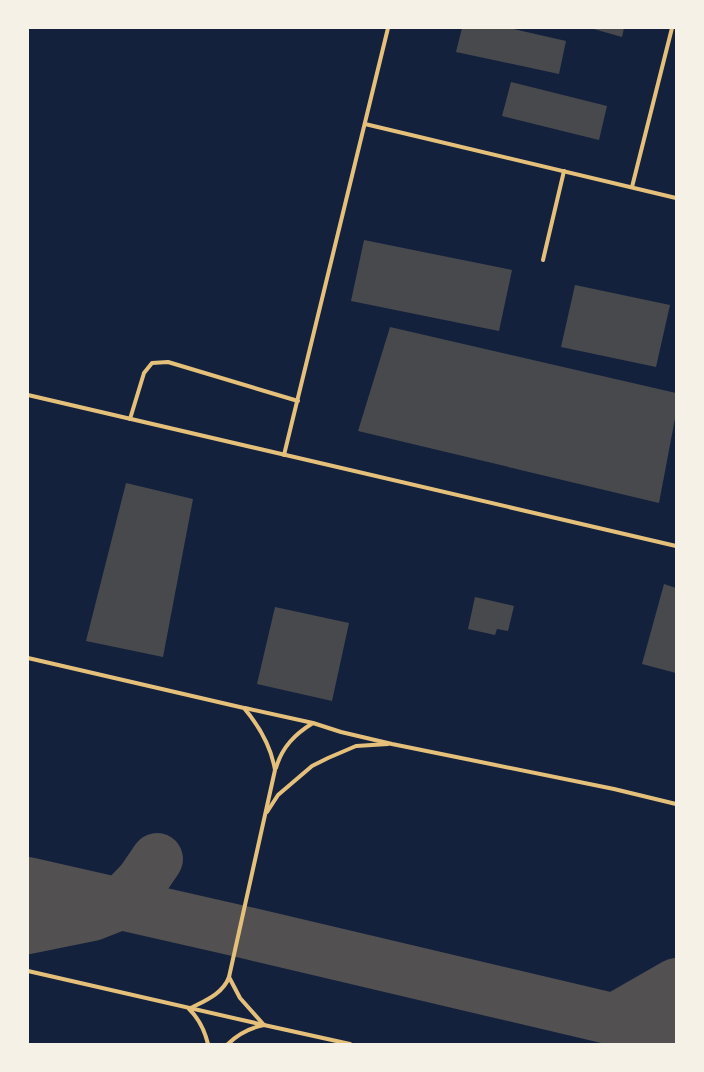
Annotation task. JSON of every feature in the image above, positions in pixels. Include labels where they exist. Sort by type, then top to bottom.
[{"type":"lane","points":[[284,455],[388,28]]},
{"type":"lane","points":[[632,187],[672,28]]},
{"type":"lane","points":[[365,124],[676,198]]},
{"type":"lane","points":[[543,260],[564,171]]},
{"type":"lane","points":[[130,419],[144,373],[152,363],[168,362],[298,401]]},
{"type":"lane","points":[[28,395],[676,546]]},
{"type":"lane","points":[[28,658],[313,723],[392,744],[595,785],[676,804]]},
{"type":"lane","points":[[244,708],[255,721],[265,738],[273,758],[275,770]]},
{"type":"lane","points":[[189,1009],[216,994],[227,983],[275,770],[288,743],[313,723]]},
{"type":"lane","points":[[266,814],[278,795],[312,766],[356,746],[392,744]]},
{"type":"lane","points":[[28,971],[350,1044]]},
{"type":"lane","points":[[229,977],[240,998],[264,1025]]},
{"type":"lane","points":[[189,1009],[200,1023],[208,1044]]},
{"type":"lane","points":[[228,1044],[252,1028],[264,1025]]},
{"type":"building","points":[[462,28],[509,28],[566,41],[559,74],[456,52]]},
{"type":"building","points":[[590,28],[624,28],[622,37]]},
{"type":"building","points":[[511,82],[607,106],[599,140],[502,116]]},
{"type":"building","points":[[364,240],[512,270],[499,331],[351,301]]},
{"type":"building","points":[[575,285],[670,305],[656,367],[561,347]]},
{"type":"building","points":[[390,327],[676,393],[676,413],[659,503],[358,431]]},
{"type":"building","points":[[126,483],[193,499],[163,657],[86,641]]},
{"type":"building","points":[[664,584],[676,588],[676,673],[642,664]]},
{"type":"building","points":[[475,597],[514,606],[508,631],[497,629],[495,635],[468,629]]},
{"type":"building","points":[[275,607],[349,623],[332,701],[257,684]]},
{"type":"taxiway","points":[[28,928],[92,915],[120,904],[142,881],[157,859]]},
{"type":"taxiway","points":[[28,883],[676,1034]]},
{"type":"taxiway","points":[[615,1019],[676,984]]}]
